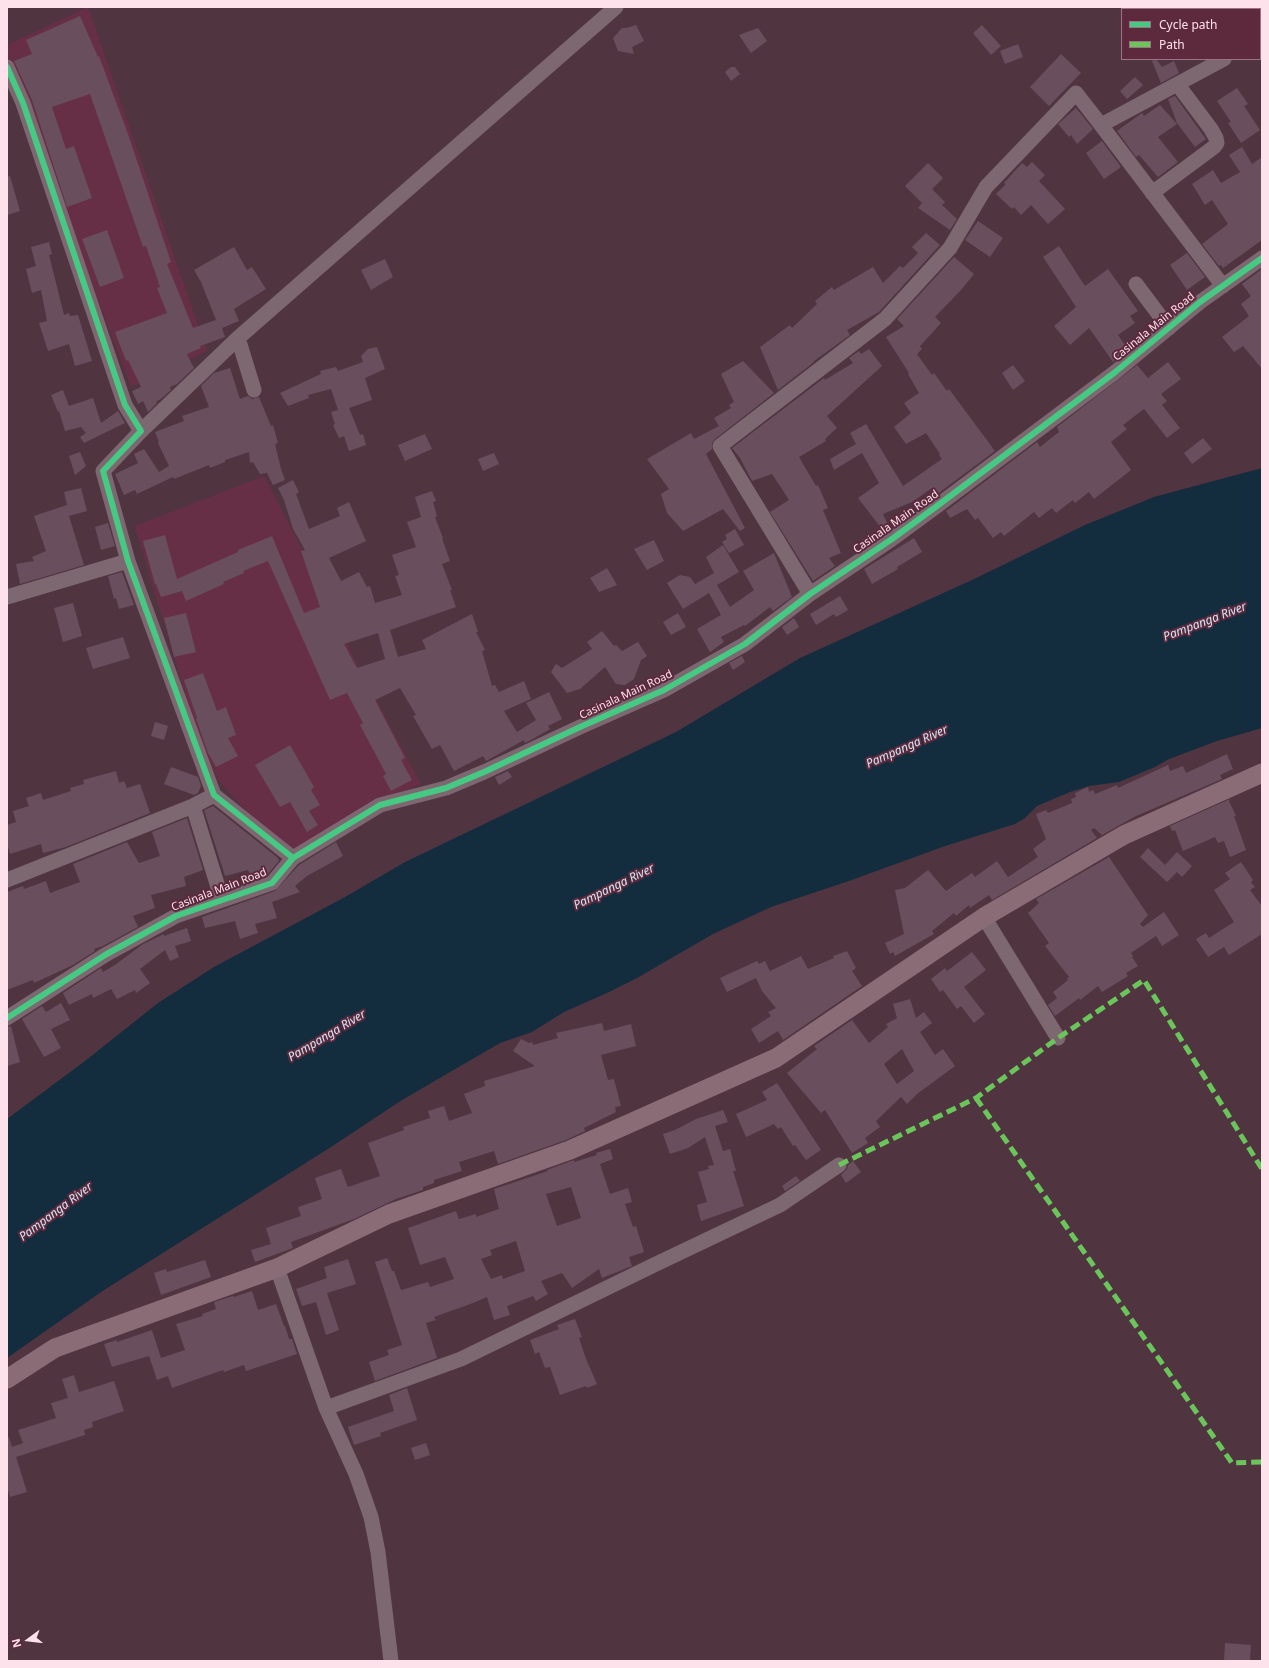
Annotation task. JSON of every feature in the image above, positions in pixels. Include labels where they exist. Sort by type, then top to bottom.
[{"type":"main road","points":[[7,1379],[55,1348],[277,1268],[388,1214],[570,1150],[776,1058],[984,917],[1124,835],[1262,773]]},
{"type":"street","points":[[294,858],[214,795],[128,561],[104,471],[141,431],[238,338],[616,7]]},
{"type":"street","points":[[1101,124],[1222,60]]},
{"type":"street","points":[[7,67],[23,103],[124,405],[141,431]]},
{"type":"street","points":[[1152,193],[1214,148],[1217,143],[1211,129],[1178,84]]},
{"type":"street","points":[[810,594],[720,446],[885,319],[950,248],[986,187],[1076,93],[1223,286]]},
{"type":"street","name":"Casinala Main Road","points":[[7,1018],[105,955],[176,916],[272,883],[294,858],[380,805],[446,788],[477,775],[664,690],[745,644],[810,594],[941,503],[1114,373],[1200,302],[1262,258]]},
{"type":"street","points":[[1136,284],[1170,328]]},
{"type":"street","points":[[238,338],[254,390]]},
{"type":"street","points":[[7,597],[128,561]]},
{"type":"street","points":[[7,880],[193,806],[214,795]]},
{"type":"street","points":[[193,806],[222,900]]},
{"type":"street","points":[[984,917],[1058,1038]]},
{"type":"street","points":[[326,1408],[461,1359],[780,1205],[839,1165]]},
{"type":"street","points":[[277,1268],[326,1408],[356,1474],[371,1517],[378,1552],[391,1661]]},
{"type":"shaded area","points":[[88,7],[207,351],[131,387],[7,58],[7,45]]},
{"type":"shaded area","points":[[264,476],[301,547],[358,666],[421,784],[378,802],[295,853],[253,819],[218,780],[200,738],[186,696],[135,526]]},
{"type":"water","name":"Pampanga River","points":[[1262,468],[1262,728],[1217,741],[1169,759],[1155,767],[1119,782],[1089,786],[1070,792],[1037,806],[1025,818],[1015,824],[945,846],[849,881],[771,907],[713,934],[637,978],[564,1012],[532,1032],[500,1043],[402,1100],[331,1147],[104,1290],[7,1358],[7,1119],[85,1061],[158,1003],[214,967],[345,897],[405,862],[676,732],[800,658],[972,580],[1085,525],[1154,497]]},
{"type":"building","points":[[80,16],[98,57],[99,56],[128,134],[171,262],[167,264],[193,328],[216,320],[201,282],[194,270],[234,247],[247,270],[252,267],[266,289],[234,309],[239,321],[222,328],[225,337],[200,346],[201,348],[187,354],[194,368],[177,384],[170,387],[171,390],[156,402],[157,403],[148,412],[143,401],[138,404],[132,391],[141,387],[128,360],[126,361],[115,332],[167,313],[157,288],[160,287],[146,246],[143,247],[90,94],[52,107],[66,149],[74,146],[92,198],[67,207],[32,100],[14,61],[32,54],[26,40]]},
{"type":"building","points":[[636,25],[644,41],[632,47],[634,54],[618,51],[613,38],[622,28]]},
{"type":"building","points":[[982,25],[1001,46],[991,55],[973,33]]},
{"type":"building","points":[[758,28],[767,41],[751,53],[739,35]]},
{"type":"building","points":[[1018,44],[1023,57],[1005,64],[1000,51]]},
{"type":"building","points":[[1061,54],[1081,73],[1049,106],[1030,87]]},
{"type":"building","points":[[1157,60],[1162,67],[1174,61],[1179,73],[1161,83],[1152,61]]},
{"type":"building","points":[[731,67],[735,67],[740,74],[731,81],[725,72]]},
{"type":"building","points":[[1135,77],[1143,85],[1127,99],[1120,91]]},
{"type":"building","points":[[1237,88],[1248,104],[1244,106],[1260,130],[1241,143],[1228,123],[1231,122],[1217,101]]},
{"type":"building","points":[[1175,96],[1206,139],[1195,147],[1177,123],[1168,99]]},
{"type":"building","points":[[1160,105],[1177,124],[1158,137],[1178,162],[1158,177],[1139,155],[1136,157],[1117,131],[1142,113],[1144,116]]},
{"type":"building","points":[[1076,108],[1093,129],[1077,144],[1071,135],[1069,137],[1058,124]]},
{"type":"building","points":[[1102,141],[1121,167],[1104,179],[1086,153]]},
{"type":"building","points":[[1242,147],[1252,164],[1262,157],[1262,240],[1223,268],[1221,265],[1219,266],[1202,244],[1228,224],[1212,200],[1205,205],[1192,184],[1213,170],[1221,183],[1240,172],[1229,155]]},
{"type":"building","points":[[1032,162],[1045,175],[1039,181],[1065,209],[1048,224],[1031,205],[1021,215],[1014,207],[1012,209],[996,194],[1006,184],[1004,183],[1022,163],[1027,167]]},
{"type":"building","points":[[928,163],[943,178],[932,189],[945,202],[942,205],[957,219],[950,230],[918,208],[922,203],[905,186]]},
{"type":"building","points":[[10,176],[20,211],[7,215],[7,177]]},
{"type":"building","points":[[978,221],[1003,238],[990,257],[965,240]]},
{"type":"building","points":[[107,230],[124,278],[100,287],[82,239]]},
{"type":"building","points":[[926,233],[940,245],[879,312],[847,330],[850,335],[778,390],[760,347],[790,325],[792,328],[817,304],[815,301],[832,287],[834,290],[873,267],[883,283],[900,266],[903,268],[918,253],[912,247]]},
{"type":"building","points":[[49,242],[52,254],[49,255],[64,315],[69,313],[70,316],[78,315],[92,361],[75,366],[69,344],[48,351],[39,323],[47,321],[41,290],[32,293],[26,269],[36,266],[31,247]]},
{"type":"building","points":[[1059,246],[1085,286],[1108,269],[1138,311],[1130,316],[1135,323],[1118,335],[1125,345],[1123,347],[1126,351],[1113,362],[1089,328],[1070,345],[1054,326],[1076,307],[1043,257]]},
{"type":"building","points":[[1187,253],[1205,277],[1187,290],[1170,265]]},
{"type":"building","points":[[954,257],[974,274],[935,317],[941,323],[920,346],[922,349],[917,354],[932,375],[934,373],[947,391],[949,389],[995,451],[936,495],[932,488],[912,502],[883,514],[890,529],[885,533],[858,498],[879,483],[862,453],[834,470],[830,459],[856,444],[850,433],[866,424],[903,486],[942,459],[926,433],[906,444],[894,427],[911,413],[904,403],[919,393],[908,374],[909,373],[886,337],[904,326],[897,319]]},
{"type":"building","points":[[385,259],[393,277],[371,290],[361,270]]},
{"type":"building","points":[[1262,269],[1262,369],[1243,346],[1234,352],[1222,337],[1249,316],[1241,304],[1251,296],[1242,284]]},
{"type":"building","points":[[377,347],[385,369],[365,378],[372,400],[349,408],[360,435],[363,434],[366,445],[349,451],[344,436],[339,438],[333,425],[335,424],[331,412],[338,410],[331,389],[308,395],[309,398],[288,406],[280,393],[321,374],[320,371],[336,367],[338,371],[363,362],[361,356],[368,349]]},
{"type":"building","points":[[869,349],[882,366],[827,416],[837,428],[825,439],[826,441],[799,457],[816,486],[818,485],[828,508],[823,510],[841,553],[829,558],[835,566],[813,581],[770,512],[789,500],[772,474],[752,481],[740,458],[732,448],[824,378],[825,380],[853,363],[849,358],[859,351],[861,354]]},
{"type":"building","points":[[743,361],[774,393],[715,439],[712,443],[712,449],[706,454],[745,528],[740,531],[723,509],[683,531],[667,513],[661,494],[669,489],[647,459],[691,433],[694,439],[719,426],[714,418],[731,408],[729,405],[734,402],[721,374]]},
{"type":"building","points":[[1168,362],[1181,379],[1161,394],[1167,401],[1162,405],[1180,428],[1167,438],[1144,409],[1123,425],[1127,429],[1111,442],[1131,470],[1094,499],[1089,492],[1075,503],[1073,500],[1056,513],[1052,508],[1039,518],[1034,512],[1004,536],[1001,532],[993,538],[978,518],[975,520],[967,509],[950,518],[946,511],[1037,442],[1040,447],[1059,432],[1057,427],[1137,365],[1148,378]]},
{"type":"building","points":[[1013,365],[1025,381],[1013,390],[1002,373]]},
{"type":"building","points":[[230,368],[240,399],[248,396],[252,399],[259,397],[271,426],[273,425],[278,443],[275,444],[285,480],[273,485],[267,473],[260,474],[253,462],[250,463],[249,452],[225,460],[225,462],[210,468],[209,465],[174,479],[173,477],[137,494],[135,490],[124,495],[115,474],[138,463],[134,454],[144,449],[159,472],[169,466],[158,443],[159,442],[155,432],[184,421],[182,416],[209,407],[201,386],[214,373]]},
{"type":"building","points":[[63,390],[69,406],[93,398],[101,423],[118,411],[125,423],[84,443],[80,437],[86,433],[81,427],[65,431],[59,411],[58,412],[51,395]]},
{"type":"building","points":[[425,434],[432,449],[405,461],[398,445]]},
{"type":"building","points":[[1203,438],[1212,449],[1192,464],[1184,453]]},
{"type":"building","points":[[80,452],[86,466],[75,475],[69,456]]},
{"type":"building","points":[[494,453],[499,464],[483,471],[478,459]]},
{"type":"building","points":[[293,480],[299,492],[296,494],[309,529],[340,516],[337,508],[349,502],[366,541],[329,558],[341,581],[359,572],[367,587],[370,586],[375,603],[402,595],[395,576],[399,575],[392,555],[416,547],[407,522],[421,517],[415,497],[432,491],[436,501],[433,502],[437,516],[435,517],[450,561],[442,564],[452,590],[450,590],[456,607],[390,630],[398,657],[426,649],[422,640],[472,614],[478,632],[476,632],[485,650],[482,651],[492,686],[495,685],[499,692],[524,681],[531,699],[504,711],[517,732],[536,720],[526,703],[549,692],[562,719],[548,726],[550,729],[525,743],[524,740],[486,761],[483,756],[454,771],[440,745],[432,749],[413,716],[416,715],[400,688],[375,700],[405,758],[401,760],[412,780],[391,791],[383,776],[386,774],[360,725],[363,723],[347,693],[330,700],[268,561],[243,571],[244,573],[223,582],[224,584],[186,601],[182,591],[161,597],[155,584],[143,541],[165,535],[177,579],[238,552],[238,550],[272,536],[304,613],[320,607],[301,551],[305,550],[293,529],[284,500],[278,488]],"holes":[[[378,633],[385,659],[357,668],[344,644]]]},
{"type":"building","points":[[81,488],[87,511],[69,516],[84,565],[20,584],[16,564],[34,561],[32,557],[46,551],[34,516],[67,505],[64,492]]},
{"type":"building","points":[[108,523],[115,546],[101,550],[95,527]]},
{"type":"building","points":[[735,529],[744,545],[729,553],[722,542],[727,539],[725,535]]},
{"type":"building","points":[[914,538],[922,552],[897,567],[898,569],[872,584],[864,569]]},
{"type":"building","points":[[654,540],[664,561],[647,570],[634,549]]},
{"type":"building","points":[[723,545],[739,572],[717,585],[730,607],[754,590],[743,571],[774,553],[792,597],[773,611],[770,607],[745,626],[744,625],[721,637],[724,642],[710,652],[697,629],[721,615],[709,593],[683,609],[667,583],[680,575],[690,577],[695,584],[714,573],[706,557]]},
{"type":"building","points":[[607,568],[617,585],[599,592],[590,578]]},
{"type":"building","points":[[122,572],[134,605],[119,609],[116,598],[114,599],[108,576]]},
{"type":"building","points":[[840,596],[848,610],[836,617],[834,614],[816,625],[810,614]]},
{"type":"building","points":[[73,603],[82,636],[63,642],[54,608]]},
{"type":"building","points":[[186,613],[196,652],[174,657],[164,618]]},
{"type":"building","points":[[678,613],[686,627],[671,635],[663,622]]},
{"type":"building","points":[[794,618],[799,627],[787,635],[782,627]]},
{"type":"building","points":[[602,631],[614,646],[616,645],[622,651],[638,642],[647,656],[641,660],[634,679],[625,685],[616,684],[605,667],[580,689],[567,693],[551,672],[556,664],[562,668],[592,649],[587,642]]},
{"type":"building","points":[[123,637],[130,658],[93,669],[86,648]]},
{"type":"building","points":[[742,656],[745,662],[733,670],[729,663]]},
{"type":"building","points":[[203,673],[217,711],[226,707],[236,735],[228,738],[238,756],[216,767],[208,753],[184,680]]},
{"type":"building","points":[[155,722],[168,726],[164,740],[151,736]]},
{"type":"building","points":[[290,745],[314,787],[311,790],[320,805],[309,811],[318,825],[307,832],[290,802],[280,807],[255,765]]},
{"type":"building","points":[[1227,754],[1233,769],[1220,775],[1222,779],[1136,816],[1102,835],[1094,828],[1091,830],[1097,838],[992,900],[989,895],[970,908],[969,905],[956,916],[954,913],[932,931],[934,934],[895,956],[893,952],[890,954],[885,943],[904,934],[895,890],[905,888],[928,870],[946,891],[972,873],[975,877],[997,861],[1008,877],[1038,857],[1033,849],[1046,839],[1036,814],[1046,810],[1048,813],[1072,803],[1071,799],[1076,797],[1075,793],[1088,787],[1089,792],[1093,790],[1095,794],[1117,785],[1118,788],[1168,765],[1170,771],[1183,766],[1186,773]]},
{"type":"building","points":[[171,767],[198,777],[201,786],[198,793],[194,795],[164,784]]},
{"type":"building","points":[[116,771],[119,783],[124,781],[127,788],[140,784],[150,813],[66,847],[43,853],[41,844],[10,854],[7,844],[7,825],[16,822],[13,811],[29,806],[26,798],[41,793],[43,800],[71,791],[70,788],[84,784],[83,780]]},
{"type":"building","points":[[508,771],[512,777],[499,785],[495,777]]},
{"type":"building","points":[[1230,799],[1229,801],[1236,816],[1234,816],[1246,850],[1230,857],[1224,841],[1218,843],[1215,837],[1183,851],[1175,830],[1172,831],[1170,826]]},
{"type":"building","points":[[213,806],[278,858],[279,861],[267,875],[252,880],[248,870],[225,876],[204,810]]},
{"type":"building","points":[[187,818],[203,870],[184,877],[186,886],[151,895],[155,908],[133,916],[138,927],[103,946],[94,949],[95,951],[73,965],[34,983],[33,980],[7,990],[7,892],[23,886],[24,889],[46,881],[50,893],[80,882],[73,864],[127,842],[139,863],[160,856],[152,832]]},
{"type":"building","points":[[336,842],[343,856],[307,876],[295,886],[300,892],[272,902],[277,918],[255,924],[258,933],[240,939],[235,921],[205,928],[202,917],[275,891],[299,865]]},
{"type":"building","points":[[1148,848],[1165,865],[1177,852],[1192,866],[1182,877],[1177,872],[1167,882],[1140,857]]},
{"type":"building","points":[[1109,857],[1148,915],[1140,924],[1143,927],[1164,912],[1179,935],[1162,946],[1156,936],[1131,953],[1138,966],[1126,973],[1128,976],[1102,992],[1098,986],[1055,1016],[1048,1005],[1057,998],[1053,992],[1068,980],[1067,979],[1069,977],[1045,946],[1049,943],[1028,913],[1039,903],[1036,899]]},
{"type":"building","points":[[1241,862],[1253,880],[1251,882],[1255,887],[1250,890],[1262,906],[1262,934],[1229,955],[1224,947],[1208,957],[1196,939],[1206,933],[1209,938],[1234,922],[1214,890],[1230,879],[1225,873]]},
{"type":"building","points":[[187,928],[191,941],[175,946],[179,957],[170,961],[165,950],[140,969],[150,983],[136,993],[135,990],[117,999],[111,989],[93,998],[92,994],[69,1005],[63,993],[101,968],[103,972],[143,944],[164,934],[164,936]]},
{"type":"building","points":[[847,951],[856,968],[852,971],[862,986],[783,1040],[778,1031],[759,1043],[751,1029],[771,1016],[768,1012],[776,1008],[762,991],[756,978],[727,992],[720,978],[757,961],[759,964],[765,961],[770,971],[801,956],[808,969],[834,958],[833,956]]},
{"type":"building","points":[[972,952],[986,970],[964,987],[985,1014],[974,1023],[961,1006],[957,1009],[943,990],[940,992],[931,979],[945,968],[947,971]]},
{"type":"building","points":[[910,999],[916,1018],[924,1012],[932,1023],[920,1032],[935,1055],[943,1049],[955,1066],[917,1094],[907,1104],[901,1097],[876,1121],[880,1127],[865,1138],[868,1143],[852,1153],[825,1110],[821,1113],[787,1073],[817,1049],[814,1046],[852,1020],[869,1043],[888,1027],[886,1024],[897,1018],[893,1004]],"holes":[[[902,1049],[914,1071],[897,1084],[884,1064]]]},
{"type":"building","points":[[61,1003],[70,1020],[51,1029],[61,1048],[44,1057],[22,1019],[42,1006],[46,1012]]},
{"type":"building","points":[[602,1023],[604,1031],[631,1024],[636,1046],[601,1055],[608,1080],[614,1079],[621,1106],[615,1107],[616,1112],[584,1128],[585,1131],[566,1140],[498,1164],[494,1151],[459,1162],[462,1171],[434,1180],[434,1183],[423,1187],[423,1190],[396,1199],[354,1219],[291,1242],[293,1248],[255,1262],[251,1250],[271,1244],[266,1228],[301,1216],[298,1207],[322,1199],[315,1178],[341,1169],[348,1187],[380,1176],[368,1143],[404,1130],[403,1127],[430,1118],[428,1111],[444,1106],[449,1121],[472,1113],[464,1094],[485,1086],[484,1081],[535,1066],[513,1051],[521,1039],[529,1043],[532,1042],[533,1045],[558,1038],[556,1033]]},
{"type":"building","points":[[11,1026],[20,1062],[7,1066],[7,1027]]},
{"type":"building","points":[[777,1083],[821,1150],[806,1160],[795,1145],[793,1146],[781,1127],[778,1129],[774,1124],[746,1137],[736,1114],[767,1100],[762,1092]]},
{"type":"building","points":[[723,1110],[728,1122],[715,1126],[723,1151],[730,1149],[736,1171],[733,1171],[744,1206],[701,1221],[697,1205],[707,1202],[698,1172],[709,1169],[708,1166],[714,1165],[705,1137],[688,1148],[670,1154],[663,1134],[675,1130],[696,1119]]},
{"type":"building","points":[[610,1149],[613,1159],[600,1164],[610,1194],[628,1188],[632,1202],[625,1204],[633,1227],[636,1226],[644,1252],[629,1257],[632,1266],[602,1278],[599,1269],[572,1288],[562,1273],[541,1281],[548,1294],[536,1301],[533,1296],[507,1306],[510,1315],[494,1320],[487,1297],[434,1317],[436,1320],[426,1323],[437,1358],[375,1381],[369,1362],[389,1355],[387,1350],[402,1345],[375,1262],[387,1258],[392,1271],[394,1271],[401,1290],[428,1282],[430,1287],[454,1279],[445,1257],[420,1265],[408,1228],[456,1211],[459,1219],[476,1214],[476,1217],[499,1209],[494,1189],[548,1171],[547,1170],[574,1160],[574,1162],[597,1155],[596,1153]],"holes":[[[571,1187],[581,1218],[557,1226],[546,1194]],[[516,1241],[525,1271],[503,1279],[502,1275],[491,1279],[481,1259],[492,1255],[490,1250]]]},
{"type":"building","points":[[853,1161],[861,1172],[846,1183],[841,1175]]},
{"type":"building","points":[[796,1176],[800,1181],[785,1191],[782,1186]]},
{"type":"building","points":[[348,1259],[356,1284],[327,1293],[339,1330],[326,1335],[316,1302],[302,1306],[296,1289],[327,1278],[324,1267]]},
{"type":"building","points":[[205,1260],[211,1277],[161,1295],[154,1273],[166,1269],[167,1272]]},
{"type":"building","points":[[252,1291],[258,1310],[276,1304],[289,1339],[292,1339],[297,1354],[246,1371],[244,1365],[224,1372],[223,1370],[172,1388],[168,1376],[157,1380],[149,1356],[112,1367],[104,1344],[117,1340],[117,1342],[152,1330],[161,1358],[185,1350],[176,1324],[203,1316],[202,1314],[216,1309],[214,1302]]},
{"type":"building","points":[[575,1319],[582,1337],[579,1338],[586,1359],[597,1384],[587,1388],[586,1386],[560,1395],[550,1367],[545,1368],[539,1352],[535,1354],[530,1340],[559,1329],[557,1325]]},
{"type":"building","points":[[74,1375],[79,1392],[114,1381],[124,1411],[92,1422],[93,1427],[84,1430],[85,1435],[16,1457],[27,1492],[10,1497],[7,1487],[7,1438],[9,1437],[12,1447],[23,1443],[18,1430],[56,1418],[51,1403],[68,1398],[62,1379]]},
{"type":"building","points":[[407,1388],[417,1420],[380,1433],[381,1436],[354,1445],[348,1427],[394,1411],[389,1395]]},
{"type":"building","points":[[426,1443],[430,1455],[415,1460],[411,1448]]},
{"type":"building","points":[[1225,1643],[1251,1645],[1250,1661],[1224,1661]]},
{"type":"marked path","points":[[839,1165],[976,1098],[1058,1038],[1144,980],[1262,1169]]},
{"type":"marked path","points":[[976,1098],[1232,1463],[1262,1462]]},
{"type":"cycle path","points":[[7,67],[23,103],[125,405],[141,431],[103,471],[128,561],[214,795],[293,858]]},
{"type":"cycle path","points":[[7,1018],[105,955],[176,916],[272,883],[293,858],[380,805],[446,788],[484,772],[664,690],[745,644],[810,594],[892,539],[941,503],[1114,373],[1200,302],[1262,258]]}]
